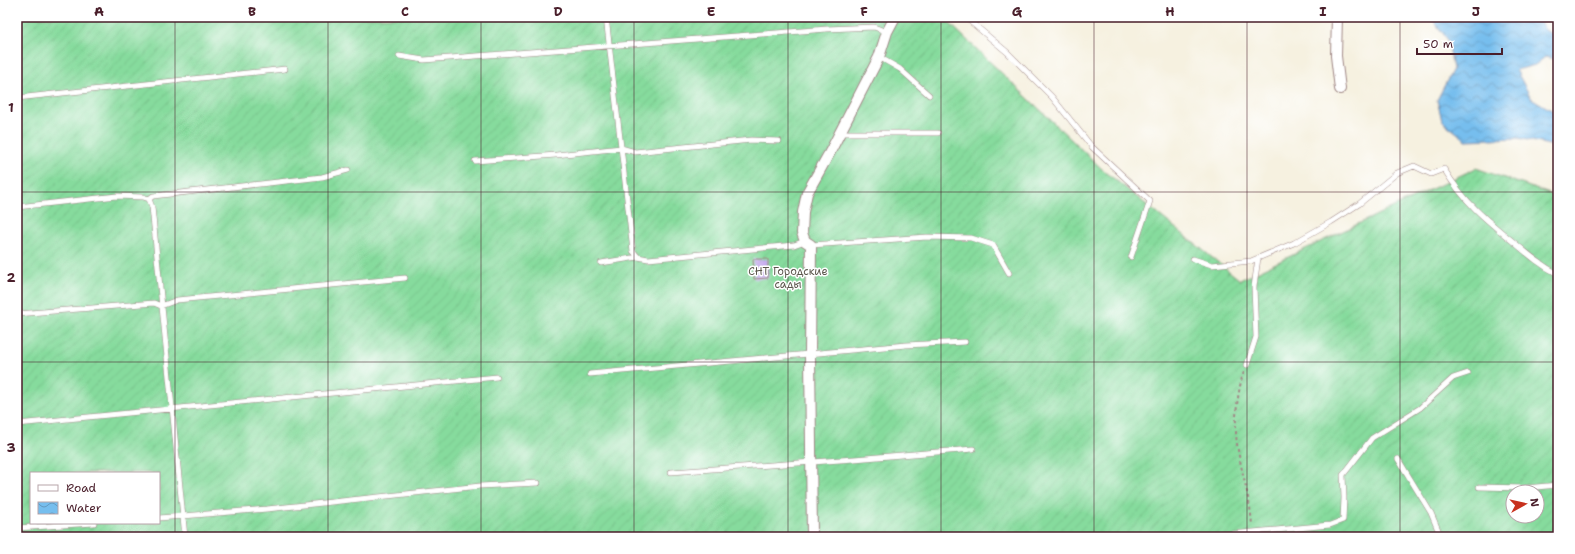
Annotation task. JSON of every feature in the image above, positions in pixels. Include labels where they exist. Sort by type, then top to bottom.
[{"type":"street","points":[[812,537],[808,243],[802,233],[802,219],[807,193],[879,57],[887,32],[895,17]]},
{"type":"street","points":[[1337,17],[1336,56],[1340,89]]},
{"type":"lane","points":[[606,17],[633,251],[638,257]]},
{"type":"lane","points":[[965,17],[1007,52],[1052,97],[1092,147],[1150,201],[1131,257]]},
{"type":"lane","points":[[400,56],[424,60],[609,45],[874,27],[887,32]]},
{"type":"lane","points":[[879,57],[900,69],[929,95]]},
{"type":"lane","points":[[17,98],[285,70]]},
{"type":"lane","points":[[840,133],[938,133]]},
{"type":"lane","points":[[475,161],[556,155],[621,148],[635,152],[750,140],[779,141]]},
{"type":"lane","points":[[1193,259],[1212,265],[1251,261],[1294,243],[1359,204],[1397,173],[1414,166],[1431,174],[1444,169],[1455,188],[1484,219],[1545,267],[1558,274]]},
{"type":"lane","points":[[149,200],[153,196],[322,177],[348,170]]},
{"type":"lane","points":[[17,207],[117,196],[143,197],[149,200],[152,207],[185,537]]},
{"type":"lane","points":[[601,263],[638,257],[648,259],[808,243],[927,237],[971,238],[993,245],[1009,272]]},
{"type":"lane","points":[[1247,365],[1256,337],[1254,287],[1258,258]]},
{"type":"lane","points":[[17,314],[154,303],[161,306],[177,300],[405,278]]},
{"type":"lane","points":[[590,374],[906,345],[965,342]]},
{"type":"lane","points":[[1198,537],[1330,525],[1343,520],[1343,475],[1372,438],[1420,408],[1453,378],[1468,373]]},
{"type":"lane","points":[[17,424],[497,377]]},
{"type":"lane","points":[[671,472],[973,449]]},
{"type":"lane","points":[[1398,459],[1431,512],[1441,537]]},
{"type":"lane","points":[[160,518],[267,509],[480,486],[538,483]]},
{"type":"lane","points":[[1479,487],[1525,488],[1558,485]]},
{"type":"lane","points":[[17,528],[79,524]]},
{"type":"path","points":[[1247,365],[1242,377],[1236,407],[1237,443],[1251,510],[1253,532]]},
{"type":"green space","name":"СНТ Городские сады","points":[[17,17],[943,17],[1102,169],[1240,280],[1476,168],[1558,197],[1558,537],[17,537]]},
{"type":"water","points":[[1436,17],[1538,17],[1545,30],[1558,37],[1558,60],[1545,57],[1535,65],[1516,70],[1531,98],[1558,114],[1558,147],[1519,138],[1466,140],[1442,121],[1437,100],[1453,69],[1448,40],[1433,20]]},
{"type":"building","points":[[753,259],[768,259],[768,278],[754,279]]}]
